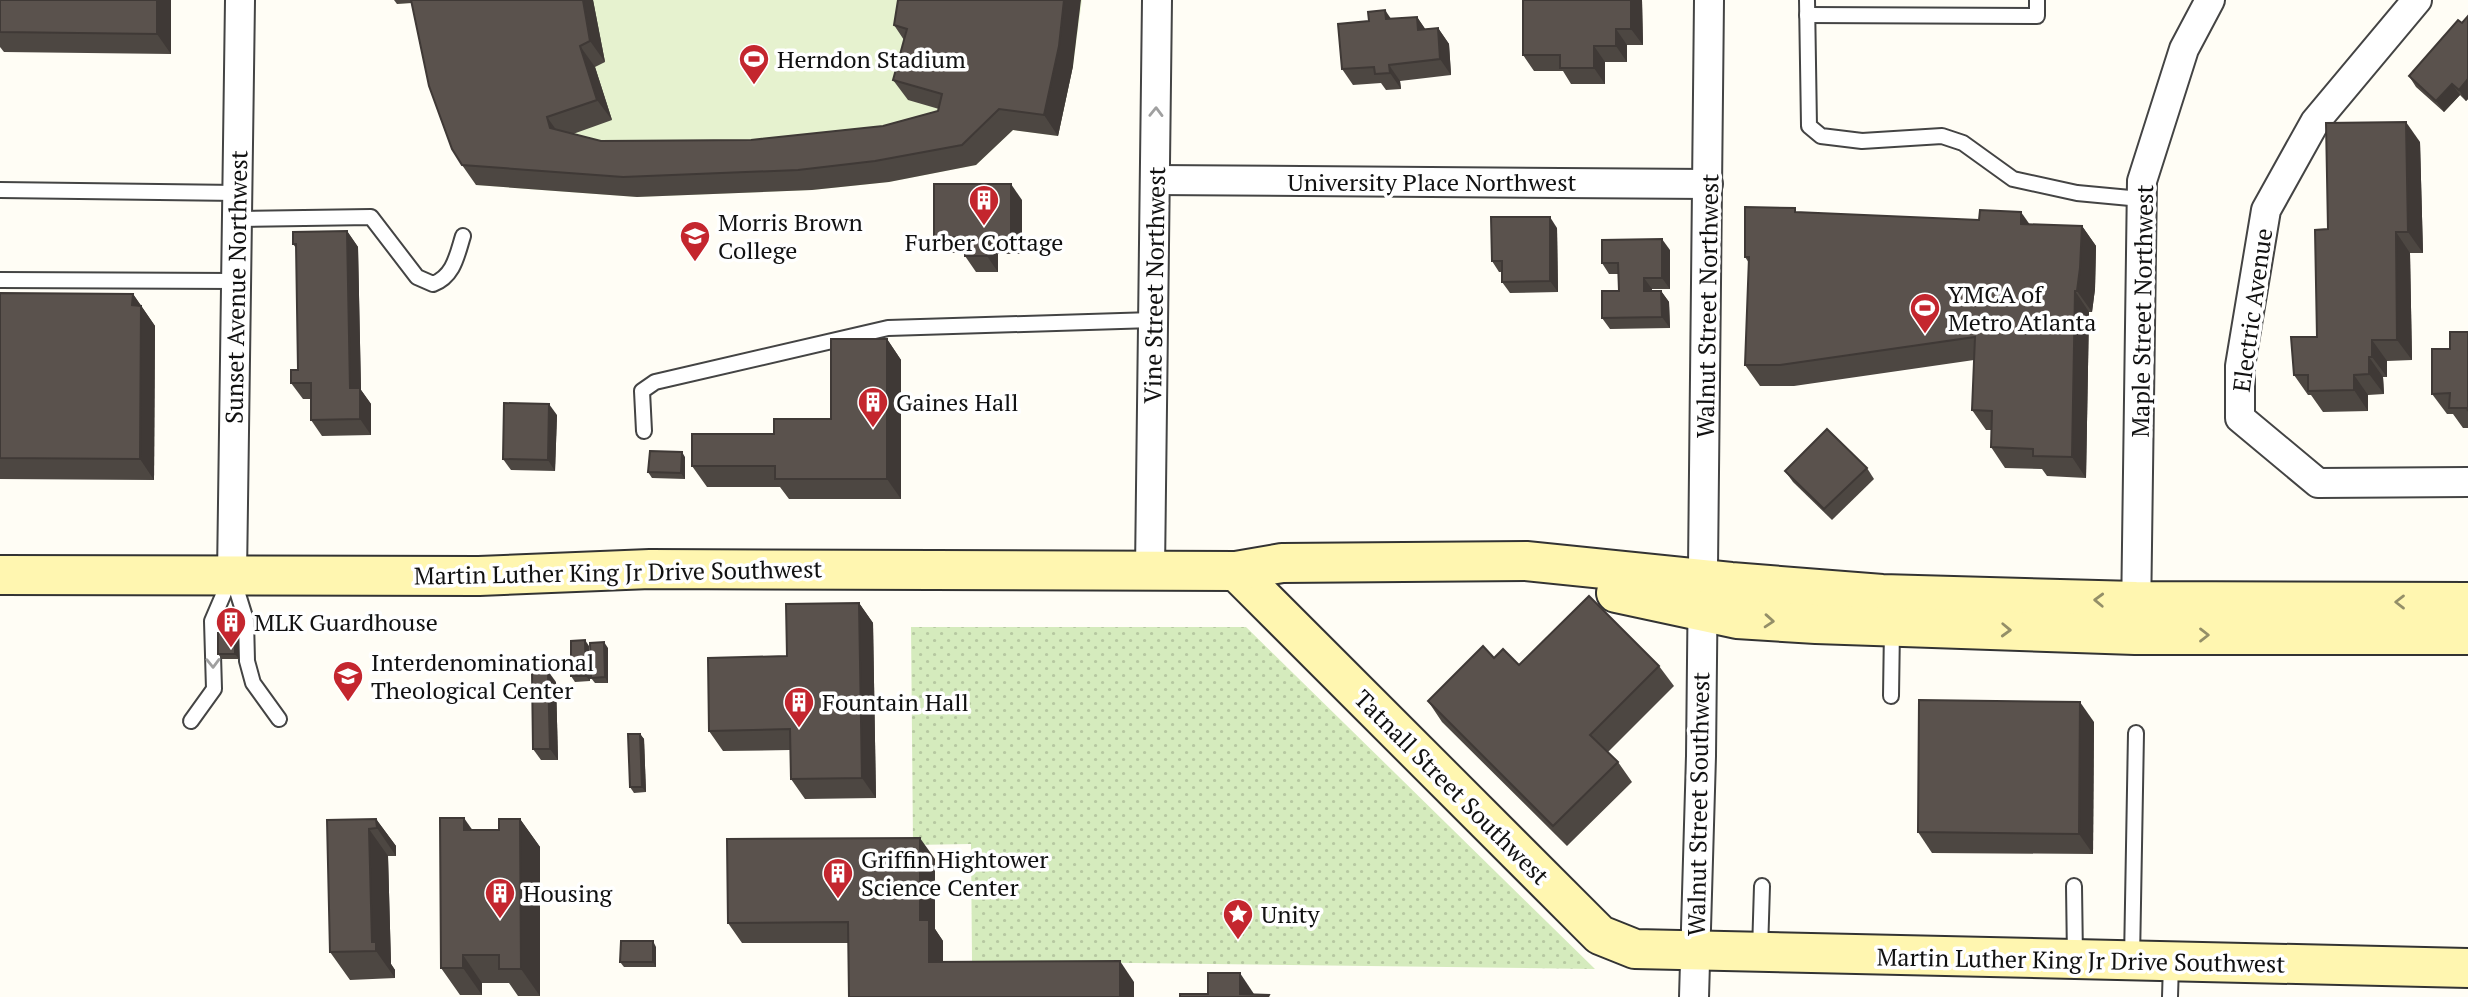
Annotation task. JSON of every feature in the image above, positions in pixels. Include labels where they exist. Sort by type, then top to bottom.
[{"type":"main road","name":"Martin Luther King Jr Drive Southwest","points":[[0,575],[479,576],[650,569],[1236,571],[1281,584],[1539,583],[1602,590],[1702,595]]},
{"type":"main road","name":"Tatnall Street Southwest","points":[[1236,571],[1600,935],[1635,949],[1694,952]]},
{"type":"main road","points":[[1702,595],[1882,594],[2136,618],[2468,635]]},
{"type":"main road","points":[[1702,595],[1737,620],[1892,626],[2136,618],[2468,602]]},
{"type":"main road","name":"Martin Luther King Jr Drive Southwest","points":[[1694,952],[2132,961],[2171,979],[2468,968]]},
{"type":"street","name":"Sunset Avenue Northwest","points":[[232,575],[240,0]]},
{"type":"street","name":"Vine Street Northwest","points":[[1150,570],[1157,0]]},
{"type":"street","name":"Walnut Street Northwest","points":[[1702,595],[1709,0]]},
{"type":"street","name":"Maple Street Northwest","points":[[2136,618],[2142,181],[2184,48],[2210,0]]},
{"type":"street","name":"Electric Avenue","points":[[2417,0],[2315,122],[2266,210],[2240,366],[2240,418],[2318,483],[2468,482]]},
{"type":"street","name":"University Place Northwest","points":[[1155,180],[1708,184]]},
{"type":"street","name":"Walnut Street Southwest","points":[[1694,997],[1701,756],[1702,595]]},
{"type":"lane","points":[[2037,0],[2037,16],[1807,7],[1809,126],[1821,136],[1862,141],[1941,136],[1964,143],[2013,179],[2077,193],[2141,199]]},
{"type":"lane","points":[[0,190],[371,216],[417,276],[433,284],[444,280],[453,266],[463,236]]},
{"type":"lane","points":[[0,280],[236,281]]},
{"type":"lane","points":[[644,431],[642,391],[655,382],[874,331],[1153,320]]},
{"type":"lane","points":[[232,575],[246,621],[247,661],[253,683],[279,719]]},
{"type":"lane","points":[[191,721],[214,689],[212,621],[232,575]]},
{"type":"lane","points":[[1891,696],[1892,626]]},
{"type":"lane","points":[[2132,961],[2136,733]]},
{"type":"lane","points":[[1760,954],[1762,886]]},
{"type":"lane","points":[[2074,886],[2075,960]]},
{"type":"green space","name":"Herndon Stadium","points":[[396,0],[1082,0],[1073,66],[1058,136],[1013,130],[976,165],[889,182],[812,190],[637,197],[476,185],[421,2],[397,4]]},
{"type":"green space","points":[[911,627],[1246,627],[1595,969],[972,961],[971,844],[913,845]]},
{"type":"building","points":[[0,0],[157,0],[157,34],[0,32]]},
{"type":"building","points":[[411,0],[583,0],[590,41],[580,46],[597,100],[547,117],[550,128],[601,141],[751,140],[883,126],[938,111],[942,94],[893,80],[907,29],[894,25],[898,0],[1064,0],[1059,46],[1044,115],[999,109],[962,145],[875,161],[798,170],[623,177],[462,165],[452,149],[429,86]]},
{"type":"building","points":[[1523,0],[1631,0],[1631,29],[1616,29],[1616,46],[1594,46],[1594,68],[1560,68],[1560,55],[1523,55]]},
{"type":"building","points":[[1385,10],[1386,19],[1417,17],[1418,30],[1438,28],[1440,59],[1389,65],[1390,73],[1375,74],[1374,67],[1342,69],[1338,24],[1369,21],[1368,12]]},
{"type":"building","points":[[2468,16],[2468,79],[2459,90],[2452,84],[2436,101],[2409,76],[2458,20],[2462,23]]},
{"type":"building","points":[[2406,122],[2408,232],[2396,232],[2397,340],[2372,340],[2369,374],[2354,375],[2354,390],[2308,391],[2308,375],[2294,375],[2291,337],[2317,337],[2315,230],[2328,229],[2326,123]]},
{"type":"building","name":"Furber Cottage","points":[[934,184],[1011,184],[1011,238],[987,238],[987,256],[965,256],[965,237],[934,237]]},
{"type":"building","name":"YMCA of Metro Atlanta","points":[[1745,207],[1795,208],[1795,212],[1979,220],[1980,210],[2021,212],[2021,224],[2082,226],[2080,268],[2075,291],[2072,457],[2033,456],[2033,449],[1991,447],[1992,411],[1972,410],[1975,337],[1780,365],[1745,365],[1749,257],[1745,257]]},
{"type":"building","points":[[1491,217],[1550,217],[1550,281],[1502,282],[1502,261],[1492,261]]},
{"type":"building","points":[[347,231],[350,388],[360,388],[360,419],[311,420],[311,383],[291,383],[291,370],[298,370],[296,244],[293,244],[293,232]]},
{"type":"building","points":[[1662,239],[1662,278],[1644,278],[1644,291],[1661,291],[1662,317],[1602,318],[1602,291],[1619,291],[1618,263],[1602,263],[1602,240]]},
{"type":"building","points":[[0,293],[133,294],[132,305],[141,306],[140,459],[0,458]]},
{"type":"building","points":[[2450,332],[2468,332],[2468,411],[2467,408],[2449,408],[2450,393],[2432,394],[2432,349],[2450,349]]},
{"type":"building","name":"Gaines Hall","points":[[831,339],[887,339],[887,479],[775,479],[775,466],[692,466],[692,434],[774,434],[774,419],[831,419]]},
{"type":"building","points":[[504,403],[549,404],[548,460],[503,459]]},
{"type":"building","points":[[1827,429],[1867,468],[1824,509],[1785,471]]},
{"type":"building","points":[[650,451],[682,452],[681,473],[648,472]]},
{"type":"building","points":[[1589,596],[1659,666],[1590,735],[1618,762],[1553,826],[1428,701],[1483,646],[1494,658],[1503,649],[1519,665]]},
{"type":"building","name":"Fountain Hall","points":[[859,603],[862,778],[791,779],[790,729],[709,731],[708,658],[787,656],[786,604]]},
{"type":"building","points":[[218,633],[235,634],[235,654],[218,654]]},
{"type":"building","points":[[585,640],[586,676],[571,676],[571,641]]},
{"type":"building","points":[[604,642],[605,677],[591,678],[590,643]]},
{"type":"building","points":[[548,671],[550,749],[533,749],[532,672]]},
{"type":"building","points":[[1919,700],[2080,702],[2079,834],[1918,832]]},
{"type":"building","points":[[628,734],[640,734],[642,787],[630,787]]},
{"type":"building","points":[[440,818],[464,818],[464,830],[499,830],[499,819],[520,819],[521,969],[499,969],[499,955],[463,955],[463,968],[441,968]]},
{"type":"building","points":[[376,819],[377,828],[369,829],[372,942],[376,942],[376,951],[330,952],[327,820]]},
{"type":"building","name":"Griffin Hightower Science Center","points":[[920,838],[920,920],[929,920],[929,962],[1120,961],[1120,997],[849,997],[848,922],[728,923],[727,839]]},
{"type":"building","points":[[621,941],[653,941],[653,962],[620,962]]},
{"type":"building","points":[[1208,973],[1240,973],[1240,994],[1269,995],[1180,997],[1180,994],[1208,994]]},
{"type":"place","name":"Herndon Stadium","points":[[754,86]]},
{"type":"place","name":"Furber Cottage","points":[[984,227]]},
{"type":"place","name":"Morris Brown College","points":[[695,263]]},
{"type":"place","name":"YMCA of Metro Atlanta","points":[[1925,335]]},
{"type":"place","name":"Gaines Hall","points":[[873,429]]},
{"type":"place","name":"MLK Guardhouse","points":[[231,649]]},
{"type":"place","name":"Interdenominational Theological Center","points":[[348,703]]},
{"type":"place","name":"Fountain Hall","points":[[799,729]]},
{"type":"place","name":"Griffin Hightower Science Center","points":[[838,900]]},
{"type":"place","name":"Housing","points":[[500,920]]},
{"type":"place","name":"Unity","points":[[1238,941]]}]
